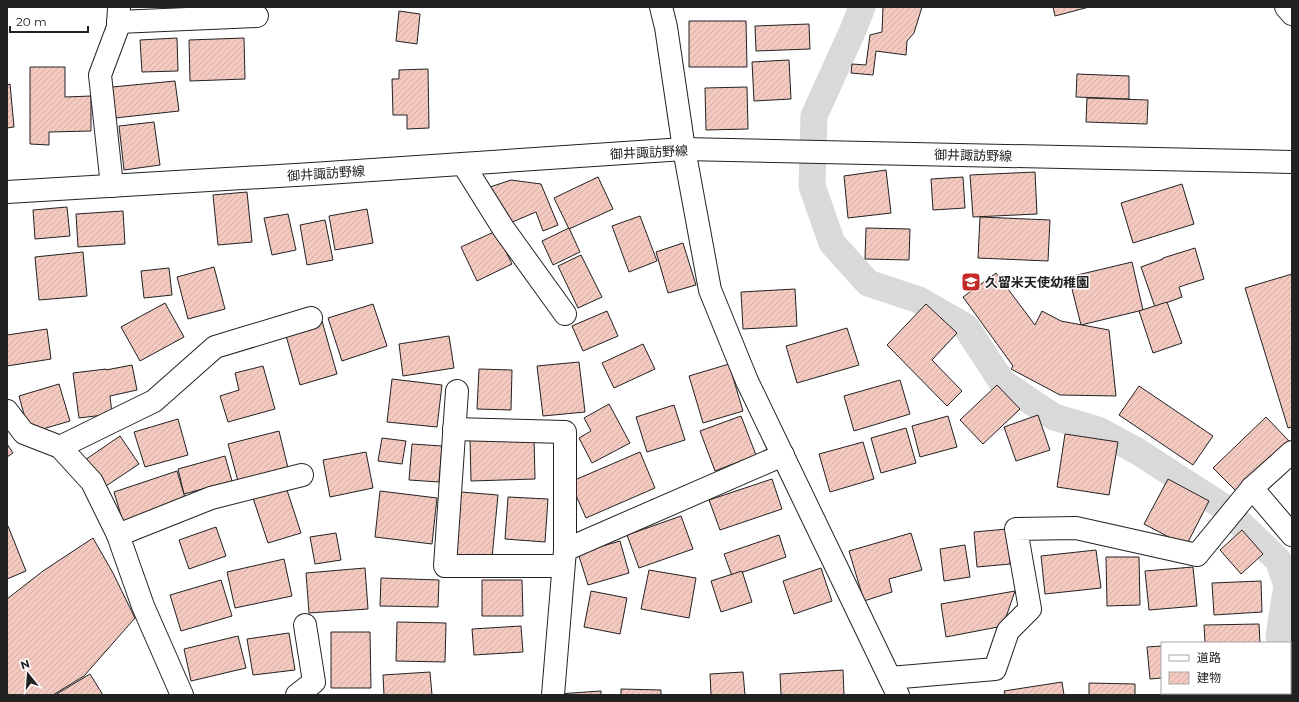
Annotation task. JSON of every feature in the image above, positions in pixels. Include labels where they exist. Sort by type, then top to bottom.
[{"type":"street","points":[[661,7],[666,27],[684,149],[710,290],[747,381],[894,687],[995,669],[1008,631],[1030,609],[1016,530],[1076,528],[1197,555],[1252,488],[1292,452]]},
{"type":"street","points":[[1286,7],[1292,14]]},
{"type":"street","points":[[112,186],[100,75],[118,27],[119,15],[258,16]]},
{"type":"street","name":"御井諏訪野線","points":[[7,192],[684,149],[1292,162]]},
{"type":"street","points":[[463,164],[503,228],[565,314]]},
{"type":"street","points":[[60,447],[154,401],[215,347],[311,318]]},
{"type":"street","points":[[457,391],[445,566],[564,558],[783,455]]},
{"type":"street","points":[[7,411],[24,433],[60,447],[92,482],[118,535],[143,606],[182,695]]},
{"type":"street","points":[[454,429],[564,432],[564,558],[553,695]]},
{"type":"street","points":[[118,535],[211,498],[302,475]]},
{"type":"street","points":[[1252,488],[1292,535]]},
{"type":"street","points":[[297,695],[314,682],[305,625]]},
{"type":"building","points":[[883,7],[922,7],[914,33],[907,41],[906,55],[876,51],[873,75],[851,73],[852,64],[866,65],[870,35],[882,32]]},
{"type":"building","points":[[1053,7],[1089,7],[1055,16]]},
{"type":"building","points":[[399,11],[420,14],[417,44],[396,41]]},
{"type":"building","points":[[689,21],[746,21],[747,67],[689,67]]},
{"type":"building","points":[[809,24],[810,49],[756,51],[755,26]]},
{"type":"building","points":[[177,38],[178,71],[142,72],[140,40]]},
{"type":"building","points":[[244,38],[245,79],[190,81],[189,40]]},
{"type":"building","points":[[789,60],[791,99],[754,101],[752,62]]},
{"type":"building","points":[[30,67],[65,67],[65,97],[91,96],[91,131],[49,132],[49,145],[30,144]]},
{"type":"building","points":[[428,69],[429,128],[407,129],[407,115],[393,115],[392,79],[399,79],[399,70]]},
{"type":"building","points":[[1077,74],[1129,76],[1129,99],[1076,97]]},
{"type":"building","points":[[175,81],[179,111],[115,118],[112,87]]},
{"type":"building","points":[[10,84],[14,127],[7,128],[7,85]]},
{"type":"building","points":[[747,87],[748,129],[706,130],[705,88]]},
{"type":"building","points":[[1087,98],[1148,100],[1147,124],[1086,122]]},
{"type":"building","points":[[154,122],[160,165],[124,170],[119,126]]},
{"type":"building","points":[[886,170],[891,213],[848,218],[844,176]]},
{"type":"building","points":[[1035,172],[1037,214],[973,217],[970,175]]},
{"type":"building","points":[[598,177],[613,209],[569,229],[554,198]]},
{"type":"building","points":[[963,177],[965,208],[933,210],[931,179]]},
{"type":"building","points":[[511,180],[541,184],[558,225],[543,231],[536,212],[510,223],[484,189]]},
{"type":"building","points":[[1182,184],[1194,224],[1133,243],[1121,203]]},
{"type":"building","points":[[247,192],[252,242],[218,245],[213,195]]},
{"type":"building","points":[[67,207],[70,236],[35,239],[33,210]]},
{"type":"building","points":[[367,209],[373,243],[335,250],[329,216]]},
{"type":"building","points":[[123,211],[125,244],[78,247],[76,214]]},
{"type":"building","points":[[288,214],[296,250],[272,255],[264,218]]},
{"type":"building","points":[[640,216],[657,261],[629,272],[612,226]]},
{"type":"building","points":[[980,217],[1050,220],[1048,261],[978,258]]},
{"type":"building","points":[[325,220],[333,260],[307,265],[300,225]]},
{"type":"building","points":[[569,228],[580,252],[553,265],[542,241]]},
{"type":"building","points":[[866,228],[910,229],[909,260],[865,259]]},
{"type":"building","points":[[496,231],[512,264],[477,281],[461,247]]},
{"type":"building","points":[[683,243],[696,285],[668,293],[656,252]]},
{"type":"building","points":[[1195,248],[1204,279],[1179,287],[1182,297],[1155,307],[1141,267]]},
{"type":"building","points":[[83,252],[87,296],[39,300],[35,257]]},
{"type":"building","points":[[581,255],[602,297],[578,308],[558,266]]},
{"type":"building","points":[[1132,262],[1143,310],[1081,325],[1069,277]]},
{"type":"building","points":[[214,267],[225,309],[188,319],[177,277]]},
{"type":"building","points":[[169,268],[172,295],[144,298],[141,271]]},
{"type":"building","points":[[996,273],[1035,325],[1042,311],[1061,321],[1109,330],[1116,396],[1060,395],[1011,369],[1013,366],[963,297]]},
{"type":"building","points":[[1292,274],[1292,427],[1288,428],[1245,288]]},
{"type":"building","points":[[795,289],[797,326],[743,329],[741,292]]},
{"type":"building","points":[[1167,302],[1182,343],[1153,353],[1139,311]]},
{"type":"building","points":[[165,303],[184,337],[140,361],[121,327]]},
{"type":"building","points":[[373,304],[387,346],[342,361],[328,318]]},
{"type":"building","points":[[926,304],[957,333],[932,360],[962,391],[947,406],[887,345]]},
{"type":"building","points":[[607,311],[618,336],[583,351],[572,326]]},
{"type":"building","points":[[322,321],[337,374],[300,385],[285,332]]},
{"type":"building","points":[[847,328],[859,365],[797,383],[786,346]]},
{"type":"building","points":[[47,329],[51,359],[7,366],[7,335]]},
{"type":"building","points":[[449,336],[454,368],[403,376],[399,344]]},
{"type":"building","points":[[643,344],[655,369],[614,388],[602,363]]},
{"type":"building","points":[[579,362],[585,412],[543,416],[537,366]]},
{"type":"building","points":[[729,364],[743,411],[703,423],[689,376]]},
{"type":"building","points":[[132,365],[137,390],[110,396],[112,414],[79,418],[73,373],[106,370]]},
{"type":"building","points":[[263,366],[275,409],[228,422],[220,396],[239,390],[235,373]]},
{"type":"building","points":[[479,369],[512,370],[511,410],[477,409]]},
{"type":"building","points":[[392,379],[442,385],[437,427],[387,422]]},
{"type":"building","points":[[900,380],[910,414],[854,431],[844,396]]},
{"type":"building","points":[[59,384],[70,421],[29,433],[19,396]]},
{"type":"building","points":[[997,385],[1020,409],[983,444],[960,420]]},
{"type":"building","points":[[1139,386],[1213,436],[1193,465],[1119,415]]},
{"type":"building","points":[[609,404],[630,443],[592,463],[579,438],[591,431],[584,418]]},
{"type":"building","points":[[674,405],[685,440],[647,452],[636,417]]},
{"type":"building","points":[[1038,415],[1050,450],[1016,461],[1004,427]]},
{"type":"building","points":[[741,416],[756,455],[715,471],[700,431]]},
{"type":"building","points":[[948,416],[957,447],[920,457],[912,426]]},
{"type":"building","points":[[1266,417],[1291,443],[1238,493],[1213,468]]},
{"type":"building","points":[[178,419],[188,455],[145,467],[134,432]]},
{"type":"building","points":[[906,428],[916,463],[881,473],[871,438]]},
{"type":"building","points":[[279,431],[289,472],[239,485],[228,444]]},
{"type":"building","points":[[1065,434],[1118,442],[1109,495],[1057,487]]},
{"type":"building","points":[[120,436],[139,464],[103,488],[85,460]]},
{"type":"building","points":[[382,438],[406,441],[402,464],[378,461]]},
{"type":"building","points":[[534,438],[535,479],[471,481],[470,439]]},
{"type":"building","points":[[863,442],[874,479],[830,492],[819,454]]},
{"type":"building","points":[[7,444],[13,453],[7,457]]},
{"type":"building","points":[[412,444],[442,446],[439,482],[409,480]]},
{"type":"building","points":[[366,452],[373,488],[330,497],[323,460]]},
{"type":"building","points":[[640,452],[655,488],[586,518],[570,482]]},
{"type":"building","points":[[225,456],[232,481],[184,494],[178,469]]},
{"type":"building","points":[[177,471],[186,501],[123,522],[114,492]]},
{"type":"building","points":[[772,479],[782,509],[720,530],[709,500]]},
{"type":"building","points":[[1168,479],[1209,501],[1186,546],[1144,524]]},
{"type":"building","points":[[286,487],[301,533],[268,543],[253,498]]},
{"type":"building","points":[[380,491],[437,498],[432,544],[375,537]]},
{"type":"building","points":[[461,492],[498,495],[492,558],[456,555]]},
{"type":"building","points":[[508,497],[548,499],[545,542],[505,539]]},
{"type":"building","points":[[681,516],[693,549],[639,568],[627,535]]},
{"type":"building","points":[[8,526],[26,571],[7,579],[7,527]]},
{"type":"building","points":[[216,527],[226,556],[189,569],[179,540]]},
{"type":"building","points":[[1007,529],[1010,564],[977,567],[974,532]]},
{"type":"building","points":[[1242,530],[1263,554],[1241,574],[1220,550]]},
{"type":"building","points":[[336,533],[341,560],[315,564],[310,537]]},
{"type":"building","points":[[911,533],[922,570],[889,579],[892,592],[864,601],[849,551]]},
{"type":"building","points":[[779,535],[786,557],[732,576],[724,554]]},
{"type":"building","points":[[93,538],[113,573],[135,618],[84,676],[53,695],[7,695],[7,599],[43,571]]},
{"type":"building","points":[[620,541],[629,573],[588,585],[578,553]]},
{"type":"building","points":[[965,545],[970,577],[944,581],[940,549]]},
{"type":"building","points":[[1096,550],[1101,588],[1045,594],[1041,556]]},
{"type":"building","points":[[1106,557],[1139,557],[1140,605],[1107,606]]},
{"type":"building","points":[[284,559],[292,596],[235,608],[227,572]]},
{"type":"building","points":[[1193,567],[1197,606],[1149,610],[1145,571]]},
{"type":"building","points":[[365,568],[368,609],[309,613],[306,573]]},
{"type":"building","points":[[821,568],[832,601],[794,614],[783,581]]},
{"type":"building","points":[[649,570],[696,578],[689,618],[641,609]]},
{"type":"building","points":[[742,571],[752,602],[721,612],[711,581]]},
{"type":"building","points":[[381,578],[439,580],[438,607],[380,606]]},
{"type":"building","points":[[221,580],[232,616],[181,631],[170,595]]},
{"type":"building","points":[[482,580],[522,580],[523,616],[482,616]]},
{"type":"building","points":[[1261,581],[1262,612],[1214,615],[1212,583]]},
{"type":"building","points":[[591,591],[627,598],[620,634],[584,627]]},
{"type":"building","points":[[1015,591],[1003,626],[946,637],[941,604]]},
{"type":"building","points":[[397,622],[446,623],[445,662],[396,661]]},
{"type":"building","points":[[1259,624],[1260,642],[1205,642],[1204,625]]},
{"type":"building","points":[[521,626],[523,652],[474,655],[472,629]]},
{"type":"building","points":[[331,632],[370,632],[371,688],[331,688]]},
{"type":"building","points":[[289,633],[295,670],[253,675],[247,639]]},
{"type":"building","points":[[238,636],[246,668],[191,681],[184,649]]},
{"type":"building","points":[[1161,646],[1161,678],[1150,679],[1147,647]]},
{"type":"building","points":[[843,670],[844,695],[781,695],[780,674]]},
{"type":"building","points":[[430,672],[432,695],[384,695],[383,675]]},
{"type":"building","points":[[743,672],[745,695],[711,695],[710,674]]},
{"type":"building","points":[[90,674],[103,695],[55,695]]},
{"type":"building","points":[[1062,682],[1064,695],[1005,695],[1004,691]]},
{"type":"building","points":[[1089,683],[1135,684],[1135,695],[1089,695]]},
{"type":"building","points":[[621,689],[661,690],[661,695],[621,695]]},
{"type":"building","points":[[601,691],[601,695],[558,695],[558,694]]},
{"type":"building","points":[[1272,694],[1273,695],[1205,695]]},
{"type":"waterway","points":[[862,7],[814,116],[812,186],[832,243],[868,283],[919,300],[966,327],[1002,382],[1054,417],[1098,430],[1137,451],[1222,506],[1278,560],[1287,585],[1279,636],[1280,642]]},
{"type":"place","name":"久留米天使幼稚園","points":[[971,282]]}]
